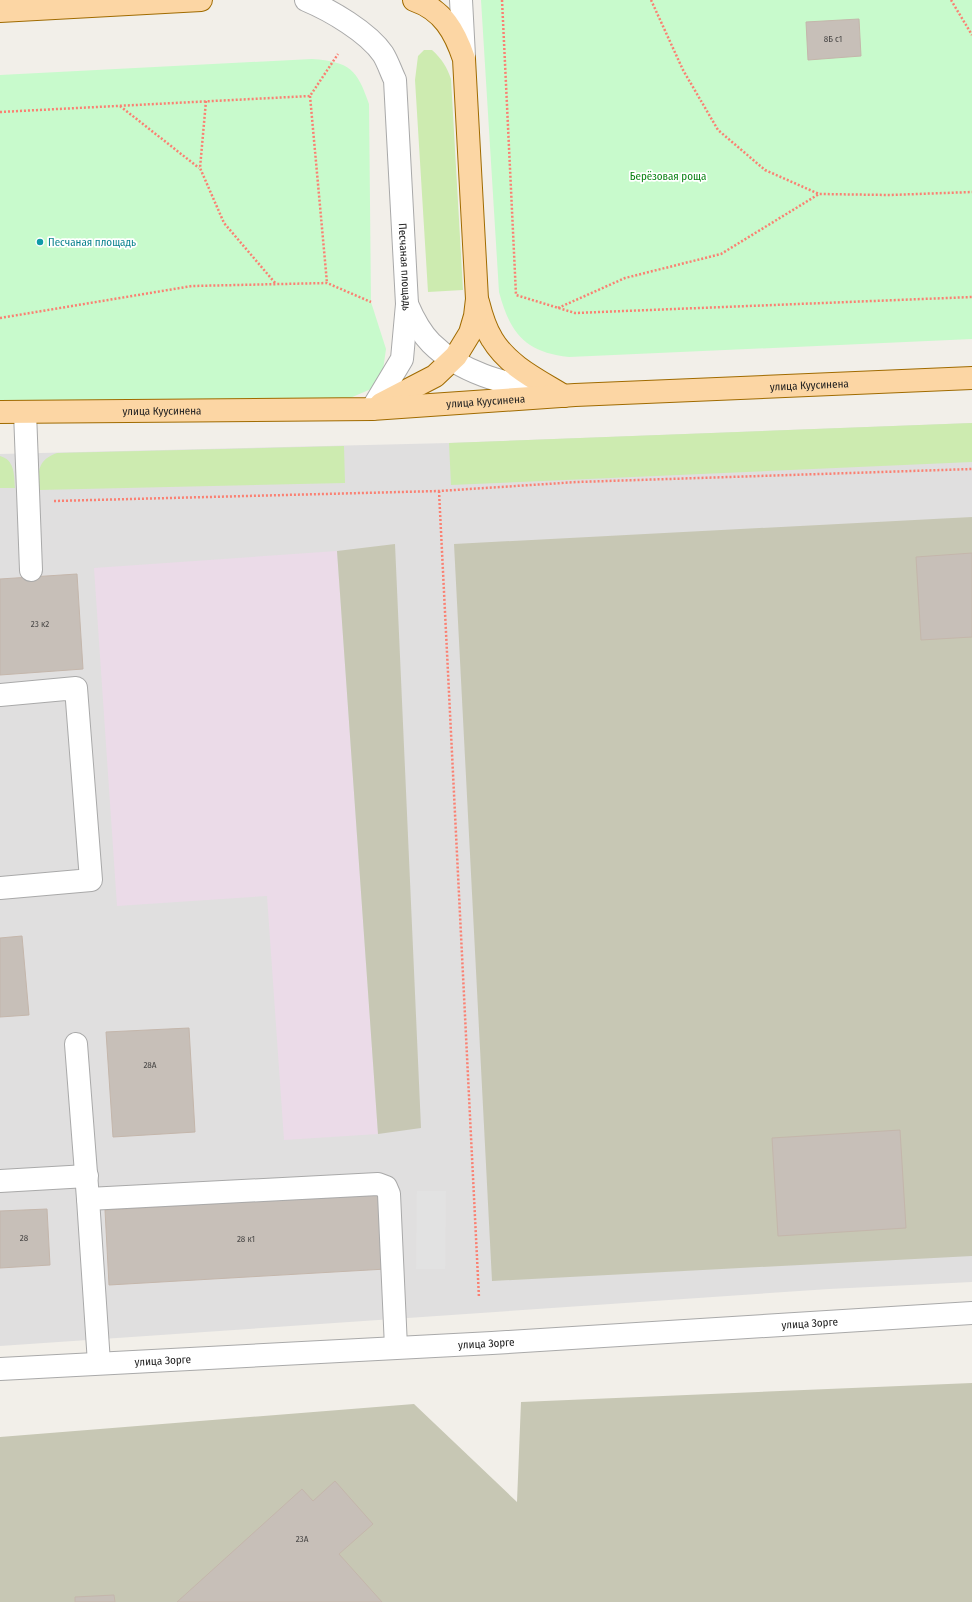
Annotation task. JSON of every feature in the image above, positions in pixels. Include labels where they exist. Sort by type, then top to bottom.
[{"type":"main road","points":[[0,11],[201,0]]},
{"type":"main road","points":[[372,409],[435,376],[456,356],[470,333],[475,316],[477,299],[464,59],[455,33],[430,8],[414,0]]},
{"type":"main road","points":[[477,299],[483,320],[492,339],[506,357],[522,370],[564,396]]},
{"type":"main road","name":"улица Куусинена","points":[[0,412],[372,409],[564,396],[972,378]]},
{"type":"street","name":"Песчаная площадь","points":[[306,0],[334,13],[369,38],[384,55],[395,80],[407,304],[402,359],[372,409]]},
{"type":"street","points":[[460,0],[464,59]]},
{"type":"street","points":[[407,304],[416,323],[431,343],[452,360],[472,371],[499,382],[564,396]]},
{"type":"street","points":[[25,412],[32,570]]},
{"type":"street","points":[[0,695],[76,688],[92,880],[0,888]]},
{"type":"street","points":[[76,1044],[87,1176],[99,1363]]},
{"type":"street","points":[[0,1181],[87,1176]]},
{"type":"street","points":[[88,1199],[378,1184],[386,1187],[389,1194],[396,1347]]},
{"type":"street","name":"улица Зорге","points":[[0,1369],[492,1343],[972,1313]]},
{"type":"path","points":[[502,0],[516,295],[575,313],[972,297]]},
{"type":"path","points":[[650,0],[683,70],[718,130],[765,170],[819,194],[890,195],[972,192]]},
{"type":"path","points":[[952,0],[972,35]]},
{"type":"path","points":[[327,283],[310,96],[338,54]]},
{"type":"path","points":[[0,112],[310,96]]},
{"type":"path","points":[[200,168],[206,101]]},
{"type":"path","points":[[120,106],[200,168],[224,223],[276,285]]},
{"type":"path","points":[[557,308],[625,278],[721,254],[819,194]]},
{"type":"path","points":[[0,318],[192,286],[327,283],[372,302]]},
{"type":"path","points":[[29,502],[439,491],[577,482],[972,469]]},
{"type":"path","points":[[439,491],[479,1298]]},
{"type":"shaded area","points":[[972,423],[972,1282],[829,1289],[0,1346],[0,454],[449,443]]},
{"type":"shaded area","points":[[972,517],[972,1256],[492,1281],[454,544]]},
{"type":"shaded area","points":[[395,544],[421,1128],[378,1134],[337,551]]},
{"type":"shaded area","points":[[337,551],[378,1134],[284,1140],[267,896],[117,906],[94,568]]},
{"type":"shaded area","points":[[417,1191],[446,1191],[445,1269],[416,1269]]},
{"type":"shaded area","points":[[972,1383],[972,1602],[0,1602],[0,1437],[414,1404],[517,1502],[521,1402]]},
{"type":"green space","name":"Берёзовая роща","points":[[481,0],[972,0],[972,339],[569,357],[541,350],[530,345],[514,329],[508,319],[499,292]]},
{"type":"green space","points":[[424,50],[432,50],[439,57],[446,67],[451,79],[463,290],[428,292],[415,80],[418,56]]},
{"type":"green space","points":[[312,59],[325,60],[344,65],[356,75],[365,92],[369,104],[371,302],[386,349],[383,370],[371,389],[350,398],[0,404],[0,75]]},
{"type":"green space","points":[[972,423],[972,462],[451,485],[449,443]]},
{"type":"green space","points":[[344,446],[345,483],[39,490],[40,467],[46,459],[57,453]]},
{"type":"green space","points":[[0,456],[5,458],[11,464],[14,473],[15,488],[0,488]]},
{"type":"building","points":[[859,19],[861,56],[808,60],[806,22]]},
{"type":"building","points":[[972,553],[972,637],[921,640],[916,557]]},
{"type":"building","points":[[77,574],[83,669],[0,675],[0,579]]},
{"type":"building","points":[[22,936],[29,1015],[0,1017],[0,938]]},
{"type":"building","points":[[189,1028],[195,1132],[113,1137],[106,1032]]},
{"type":"building","points":[[900,1130],[906,1228],[778,1236],[772,1138]]},
{"type":"building","points":[[383,1194],[386,1269],[109,1285],[105,1210]]},
{"type":"building","points":[[47,1209],[50,1265],[0,1268],[0,1211]]},
{"type":"building","points":[[335,1481],[373,1524],[339,1554],[382,1602],[177,1602],[302,1489],[313,1501]]},
{"type":"building","points":[[114,1595],[115,1602],[75,1602],[75,1597]]},
{"type":"place","name":"Песчаная площадь","points":[[40,242]]}]
